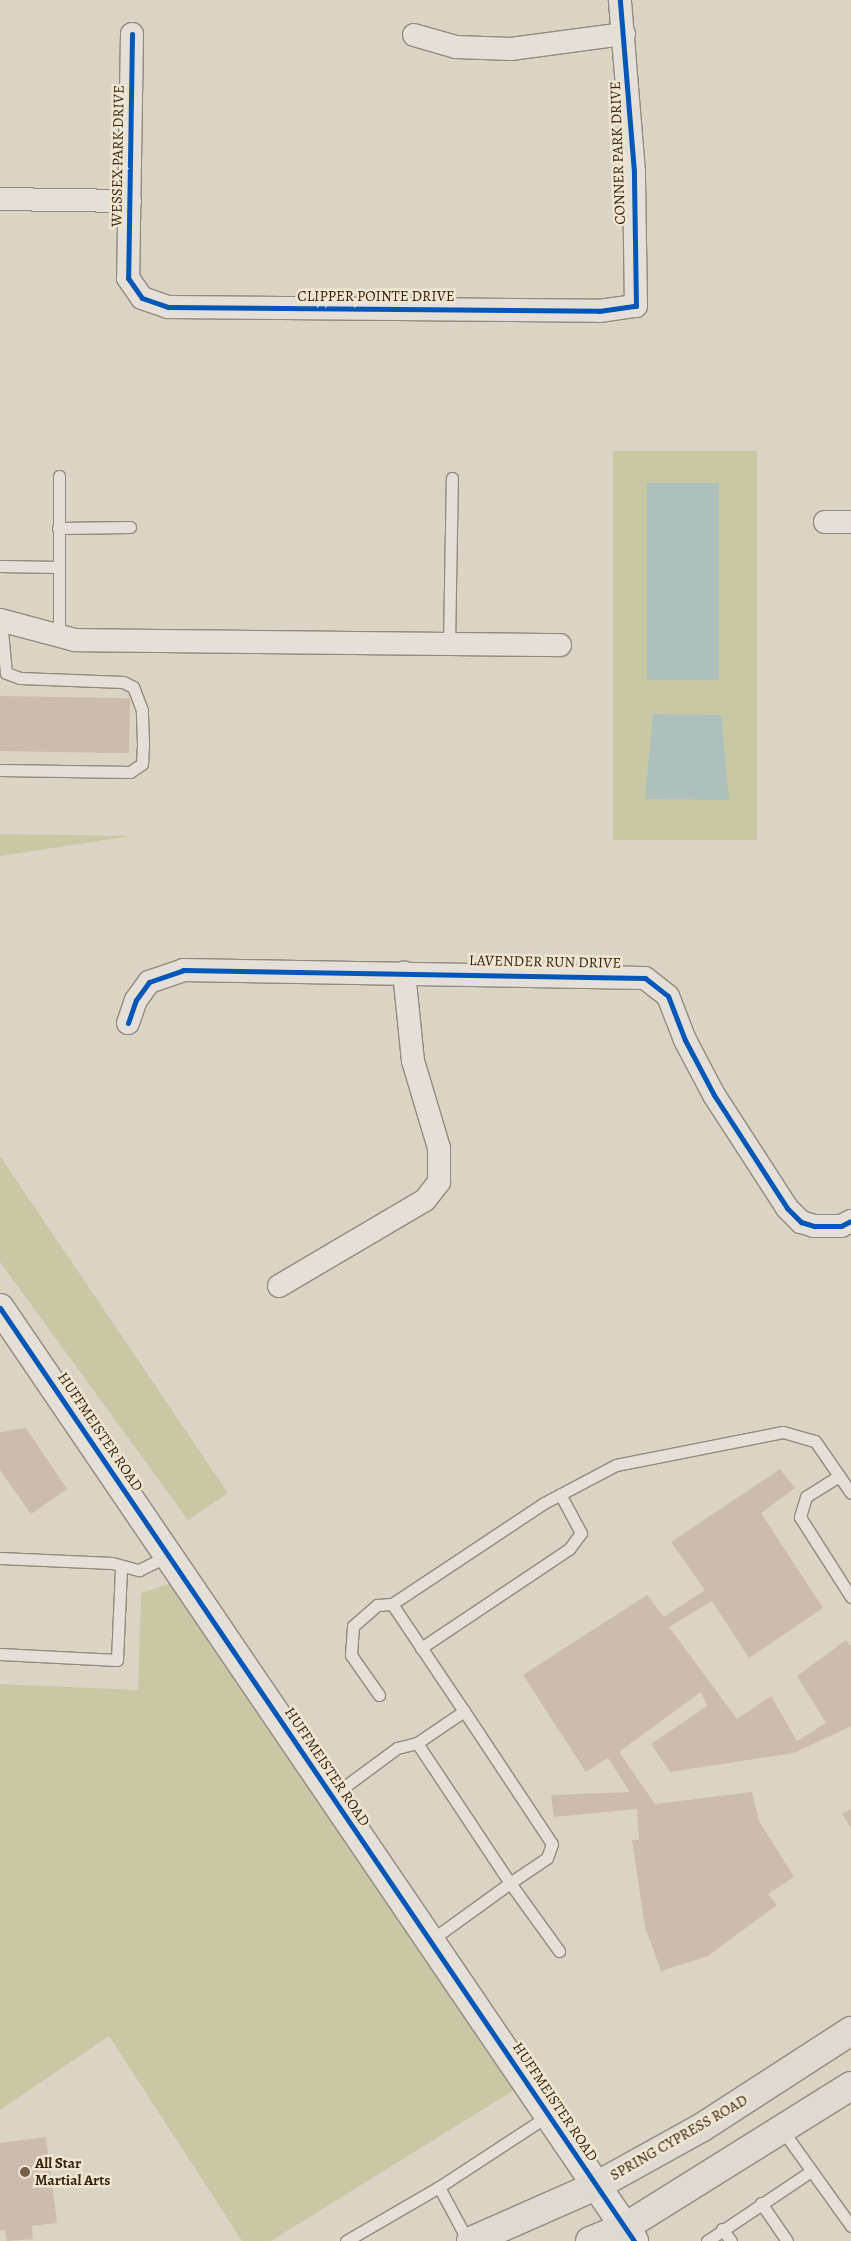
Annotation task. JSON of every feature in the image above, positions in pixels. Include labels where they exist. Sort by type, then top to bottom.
[{"type":"main road","name":"SPRING CYPRESS ROAD","points":[[470,2241],[598,2186],[701,2128],[851,2031]]},
{"type":"main road","points":[[590,2241],[629,2234],[851,2086]]},
{"type":"street","name":"CONNER PARK DRIVE","points":[[620,0],[634,172],[636,306]]},
{"type":"street","name":"WESSEX PARK DRIVE","points":[[128,278],[132,34]]},
{"type":"street","points":[[414,34],[456,47],[511,50],[624,34]]},
{"type":"street","points":[[0,199],[130,201]]},
{"type":"street","name":"CLIPPER POINTE DRIVE","points":[[128,278],[142,298],[168,307],[599,311],[636,306]]},
{"type":"street","points":[[825,522],[851,522]]},
{"type":"street","points":[[1,620],[59,638],[560,645]]},
{"type":"street","name":"LAVENDER RUN DRIVE","points":[[128,1023],[136,1000],[149,982],[183,970],[404,972],[646,978],[668,996],[685,1040],[714,1095],[787,1208],[801,1222],[814,1226],[841,1226],[851,1221]]},
{"type":"street","points":[[280,1286],[425,1200],[439,1182],[439,1148],[413,1061],[404,972]]},
{"type":"street","name":"HUFFMEISTER ROAD","points":[[0,1308],[629,2234]]},
{"type":"lane","points":[[59,476],[59,638]]},
{"type":"lane","points":[[449,644],[452,478]]},
{"type":"lane","points":[[58,528],[130,528]]},
{"type":"lane","points":[[0,566],[58,567]]},
{"type":"lane","points":[[0,770],[130,772],[142,764],[143,743],[142,710],[133,687],[123,682],[20,678],[6,673],[1,664],[1,620]]},
{"type":"lane","points":[[379,1696],[351,1656],[353,1626],[377,1605],[392,1604],[560,1494],[616,1465],[783,1432],[815,1441],[851,1493]]},
{"type":"lane","points":[[839,1476],[806,1497],[800,1517],[851,1597]]},
{"type":"lane","points":[[421,1648],[569,1549],[581,1533],[560,1494]]},
{"type":"lane","points":[[0,1558],[112,1563],[121,1568],[139,1570],[168,1556]]},
{"type":"lane","points":[[0,1654],[117,1660],[121,1568]]},
{"type":"lane","points":[[392,1604],[552,1844],[547,1858],[430,1940]]},
{"type":"lane","points":[[332,1796],[397,1748],[417,1743],[464,1711]]},
{"type":"lane","points":[[417,1743],[510,1883],[559,1951]]},
{"type":"lane","points":[[346,2241],[439,2187],[549,2115]]},
{"type":"lane","points":[[783,2131],[851,2226]]},
{"type":"lane","points":[[707,2241],[722,2228],[811,2170]]},
{"type":"lane","points":[[439,2187],[470,2241]]},
{"type":"lane","points":[[761,2203],[787,2241]]},
{"type":"lane","points":[[722,2228],[731,2241]]},
{"type":"green space","points":[[613,451],[757,451],[757,840],[613,840]]},
{"type":"green space","points":[[0,834],[131,836],[0,856]]},
{"type":"green space","points":[[0,1156],[228,1493],[188,1520],[0,1262]]},
{"type":"green space","points":[[171,1583],[514,2090],[271,2241],[242,2241],[109,2036],[0,2110],[0,1684],[138,1690],[141,1593]]},
{"type":"shaded area","points":[[647,483],[719,483],[719,680],[647,680]]},
{"type":"shaded area","points":[[653,714],[721,715],[729,800],[645,799]]},
{"type":"building","points":[[0,696],[130,698],[129,753],[0,751]]},
{"type":"building","points":[[26,1428],[67,1489],[31,1514],[0,1470],[0,1432]]},
{"type":"building","points":[[780,1469],[795,1488],[761,1513],[823,1608],[749,1658],[712,1601],[669,1627],[737,1719],[771,1696],[797,1741],[826,1723],[797,1676],[846,1640],[851,1646],[851,1726],[794,1753],[670,1772],[651,1744],[707,1706],[701,1692],[619,1752],[655,1804],[752,1792],[759,1821],[794,1877],[768,1894],[777,1905],[708,1956],[661,1971],[645,1927],[632,1840],[639,1840],[637,1809],[554,1817],[551,1795],[630,1792],[608,1758],[586,1772],[523,1675],[647,1595],[664,1617],[705,1590],[671,1542]]},
{"type":"building","points":[[851,1809],[851,1828],[842,1814]]},
{"type":"building","name":"All Star Martial Arts","points":[[46,2137],[57,2223],[32,2226],[33,2239],[7,2241],[5,2230],[0,2231],[0,2143]]},
{"type":"cycle path","points":[[132,34],[128,278],[142,298],[168,307],[599,311],[636,306],[634,172],[620,0]]},
{"type":"cycle path","points":[[128,1023],[136,1000],[149,982],[183,970],[645,978],[668,996],[685,1040],[714,1095],[787,1208],[801,1222],[814,1226],[841,1226],[851,1221]]},
{"type":"cycle path","points":[[0,1308],[634,2241]]},
{"type":"place","name":"All Star Martial Arts","points":[[25,2172]]}]
